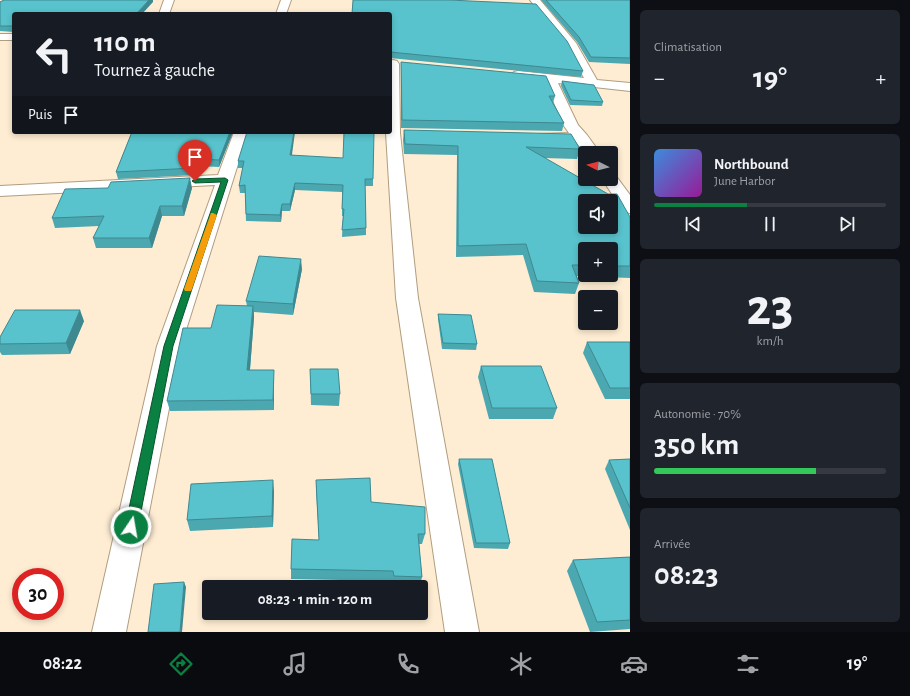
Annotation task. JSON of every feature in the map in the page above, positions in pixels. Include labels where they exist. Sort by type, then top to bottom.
[{"type":"street","points":[[165,12],[169,0]]},
{"type":"street","points":[[282,12],[286,0]]},
{"type":"street","points":[[534,3],[572,45],[593,83]]},
{"type":"street","points":[[0,37],[12,37]]},
{"type":"street","points":[[395,64],[400,134],[407,298],[458,598],[462,632]]},
{"type":"street","points":[[503,74],[630,87]]},
{"type":"street","points":[[550,79],[572,126],[587,146]]},
{"type":"street","points":[[109,632],[169,346],[240,134]]},
{"type":"street","points":[[526,137],[582,138]]},
{"type":"street","points":[[0,191],[225,180]]},
{"type":"street","points":[[615,186],[630,208]]},
{"type":"building","points":[[4,0],[149,0],[138,12],[12,12],[12,26],[0,26],[0,2]]},
{"type":"building","points":[[353,0],[449,0],[536,4],[567,41],[583,71],[392,52],[392,12],[352,12]]},
{"type":"building","points":[[546,0],[630,0],[630,58],[591,57],[579,37]]},
{"type":"building","points":[[401,62],[546,76],[555,96],[549,96],[564,123],[402,120]]},
{"type":"building","points":[[562,81],[594,85],[603,102],[571,100]]},
{"type":"building","points":[[404,130],[571,134],[578,146],[578,149],[526,147],[578,177],[578,186],[594,186],[608,194],[578,194],[578,234],[618,234],[618,196],[630,217],[630,266],[618,266],[618,242],[578,242],[578,265],[572,265],[579,283],[537,281],[526,244],[458,246],[458,146],[405,144]]},
{"type":"building","points":[[131,134],[229,134],[219,160],[197,159],[194,168],[116,172]]},
{"type":"building","points":[[246,134],[294,134],[290,155],[343,158],[344,134],[374,134],[373,179],[365,179],[366,228],[342,230],[344,209],[342,209],[343,185],[295,183],[290,204],[282,204],[280,215],[246,214],[245,185],[239,186],[244,161],[238,161]]},
{"type":"building","points":[[190,178],[182,206],[160,206],[149,238],[93,238],[104,216],[52,218],[65,189],[108,188],[111,182]]},
{"type":"building","points":[[259,256],[301,259],[293,304],[246,301]]},
{"type":"building","points":[[217,305],[253,306],[247,370],[274,370],[273,400],[167,401],[183,328],[211,328]]},
{"type":"building","points":[[15,310],[80,310],[66,343],[0,344],[0,337]]},
{"type":"building","points":[[438,314],[471,315],[477,344],[443,343]]},
{"type":"building","points":[[587,342],[630,342],[630,388],[610,388]]},
{"type":"building","points":[[481,366],[541,366],[557,408],[492,408]]},
{"type":"building","points":[[310,369],[338,369],[340,394],[311,394]]},
{"type":"building","points":[[459,459],[492,459],[510,543],[476,543]]},
{"type":"building","points":[[630,459],[630,508],[609,460]]},
{"type":"building","points":[[370,478],[371,502],[425,507],[425,534],[418,534],[422,577],[394,576],[393,571],[291,569],[292,539],[319,540],[316,480]]},
{"type":"building","points":[[273,480],[272,516],[187,520],[191,484]]},
{"type":"building","points":[[630,557],[630,620],[597,622],[573,560]]},
{"type":"building","points":[[184,582],[180,632],[148,632],[154,584]]},
{"type":"slow traffic","points":[[188,289],[213,215]]},
{"type":"route","points":[[131,527],[169,346],[225,180],[195,181]]}]
